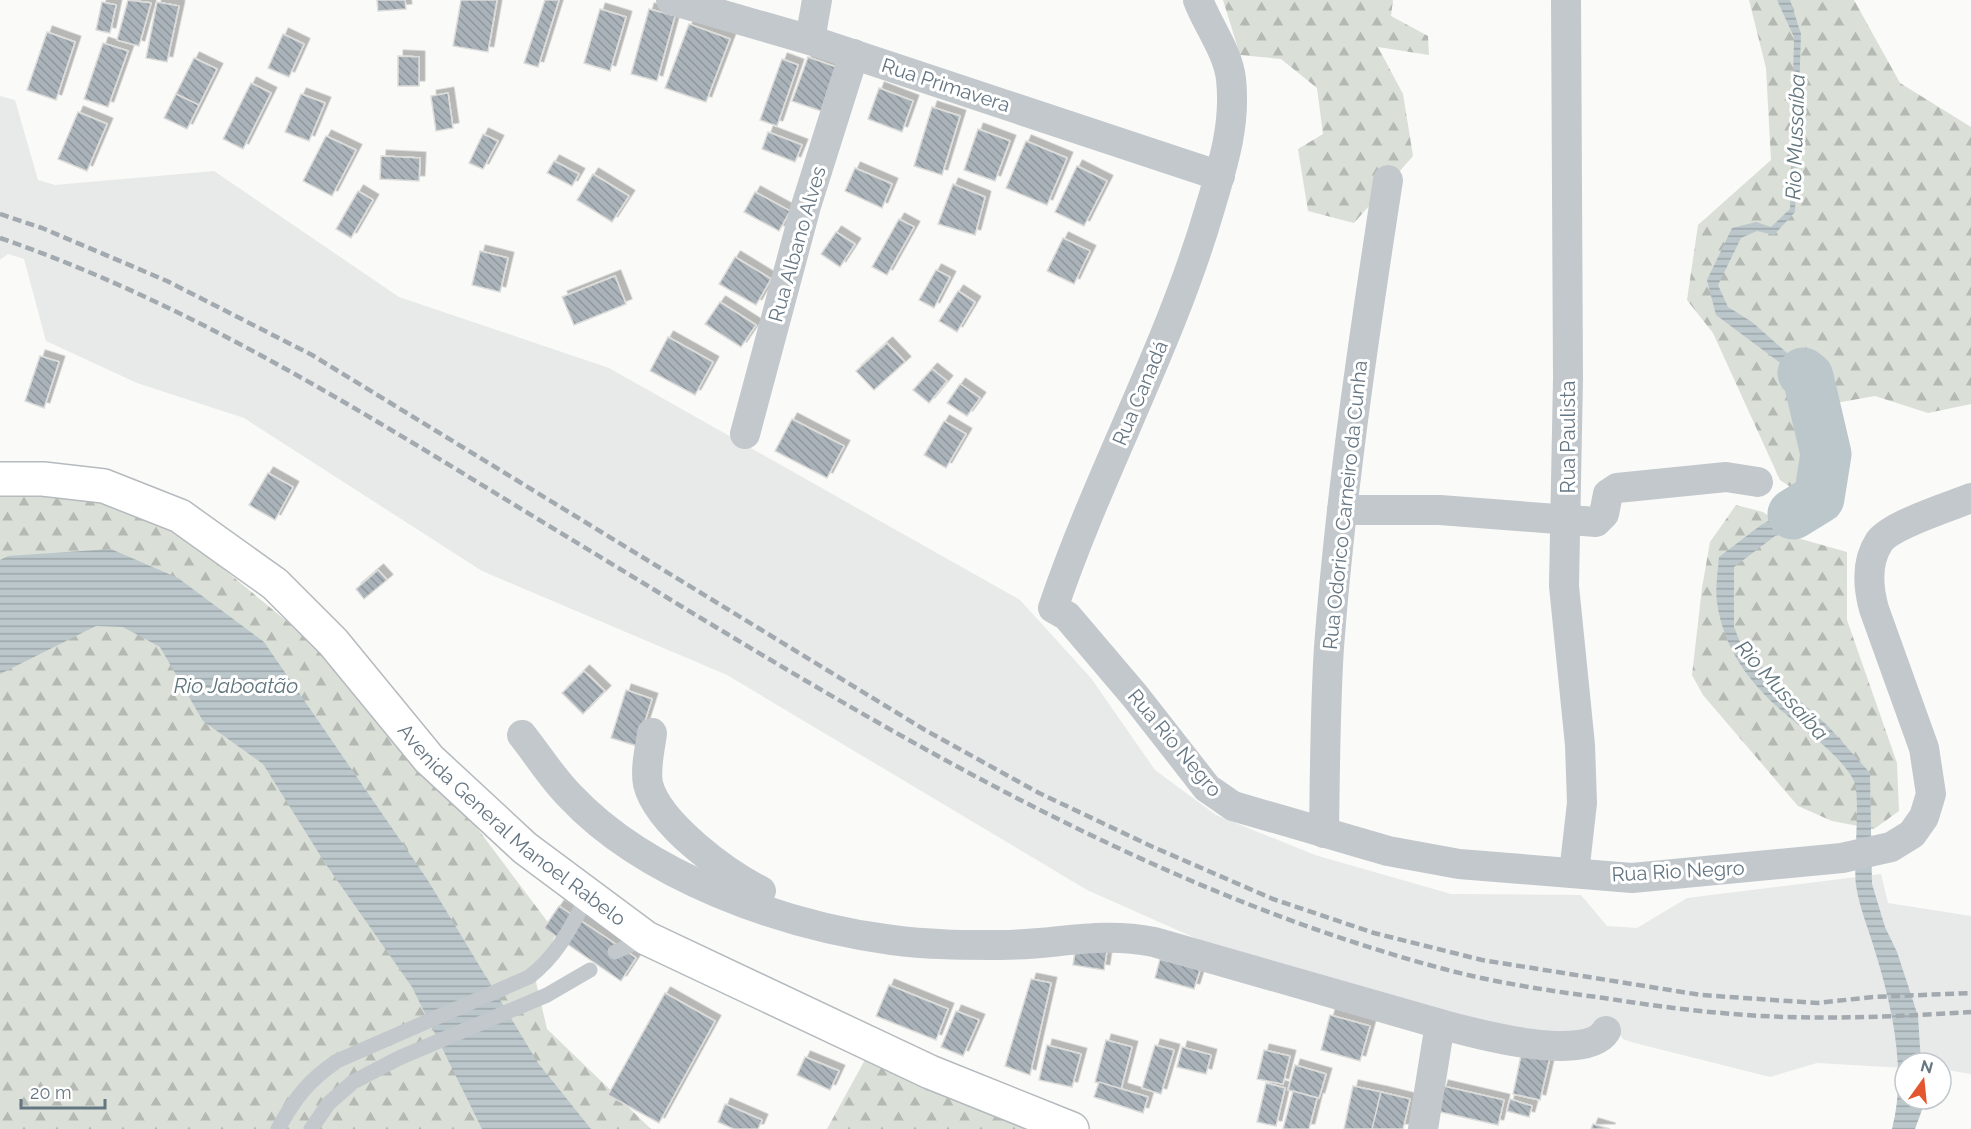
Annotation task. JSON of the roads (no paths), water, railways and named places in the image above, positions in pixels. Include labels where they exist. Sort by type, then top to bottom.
[{"type":"main road","name":"Avenida General Manoel Rabelo","points":[[0,479],[42,478],[104,486],[180,516],[275,584],[333,642],[429,759],[525,848],[646,938],[930,1072],[1072,1129]]},
{"type":"street","name":"Rua Primavera","points":[[671,0],[854,54],[1220,176]]},
{"type":"street","points":[[810,40],[817,0]]},
{"type":"street","name":"Rua Canadá","points":[[1053,608],[1175,310],[1220,176],[1234,115],[1231,76],[1198,0]]},
{"type":"street","name":"Rua Paulista","points":[[1566,0],[1567,520],[1564,586],[1580,745],[1582,803],[1574,873]]},
{"type":"street","name":"Rua Albano Alves","points":[[745,434],[806,206],[854,54]]},
{"type":"street","name":"Rua Odorico Carneiro da Cunha","points":[[1324,833],[1329,649],[1342,510],[1352,416],[1388,180]]},
{"type":"street","points":[[1342,510],[1440,510],[1596,522],[1604,514],[1608,494],[1617,488],[1726,477],[1758,482]]},
{"type":"street","name":"Rua Rio Negro","points":[[1053,608],[1067,616],[1075,625],[1135,696],[1207,788],[1233,806],[1388,851],[1459,864],[1632,878],[1842,858],[1878,851],[1912,834],[1924,817],[1931,794],[1924,747],[1869,590],[1870,568],[1880,540],[1895,529],[1971,498]]},
{"type":"street","points":[[652,733],[647,767],[649,786],[666,815],[698,849],[735,878],[848,931]]},
{"type":"street","points":[[522,735],[570,796],[622,841],[693,880],[761,908],[892,940],[1001,945],[1090,937],[1133,938],[1185,950],[1486,1036],[1552,1046],[1587,1043],[1598,1039],[1606,1031]]},
{"type":"street","points":[[1423,1129],[1440,1024]]},
{"type":"lane","points":[[278,1129],[292,1103],[313,1078],[337,1061],[529,977],[548,963],[561,946],[588,895]]},
{"type":"lane","points":[[615,952],[646,938]]},
{"type":"lane","points":[[310,1129],[329,1103],[353,1082],[412,1052],[547,995],[590,970]]},
{"type":"water","name":"Rio Mussaíba","points":[[1777,0],[1790,0],[1801,34],[1795,212],[1774,235],[1757,231],[1741,238],[1718,285],[1728,307],[1752,322],[1813,376],[1825,460],[1825,495],[1821,507],[1775,536],[1734,567],[1734,627],[1740,642],[1764,669],[1828,726],[1870,773],[1872,884],[1885,927],[1897,952],[1918,1016],[1920,1051],[1897,1051],[1887,994],[1857,893],[1855,862],[1857,800],[1854,781],[1832,753],[1773,703],[1747,674],[1728,641],[1717,602],[1719,557],[1761,525],[1802,502],[1809,455],[1806,389],[1803,380],[1716,315],[1707,280],[1732,228],[1756,222],[1771,227],[1790,209],[1794,37]]},
{"type":"water","name":"Rio Jaboatão","points":[[111,549],[178,578],[264,642],[427,879],[538,1063],[591,1129],[482,1129],[412,987],[325,863],[263,764],[203,721],[160,647],[123,627],[96,626],[0,674],[0,560],[8,556]]},
{"type":"water","name":"Rio Mussaíba","points":[[1895,1111],[1922,1111],[1915,1129],[1892,1129]]},
{"type":"waterway","name":"Rio Mussaíba","points":[[1793,514],[1819,498],[1826,454],[1808,377],[1803,373]]},
{"type":"railway","points":[[0,214],[42,228],[167,281],[312,355],[925,730],[1039,793],[1153,847],[1273,899],[1374,933],[1482,960],[1701,995],[1817,1003],[1873,997],[1971,993]]},
{"type":"railway","points":[[0,238],[141,295],[276,363],[407,439],[754,650],[864,714],[975,776],[1088,834],[1204,886],[1322,932],[1444,969],[1544,989],[1678,1009],[1784,1017],[1971,1012]]}]
